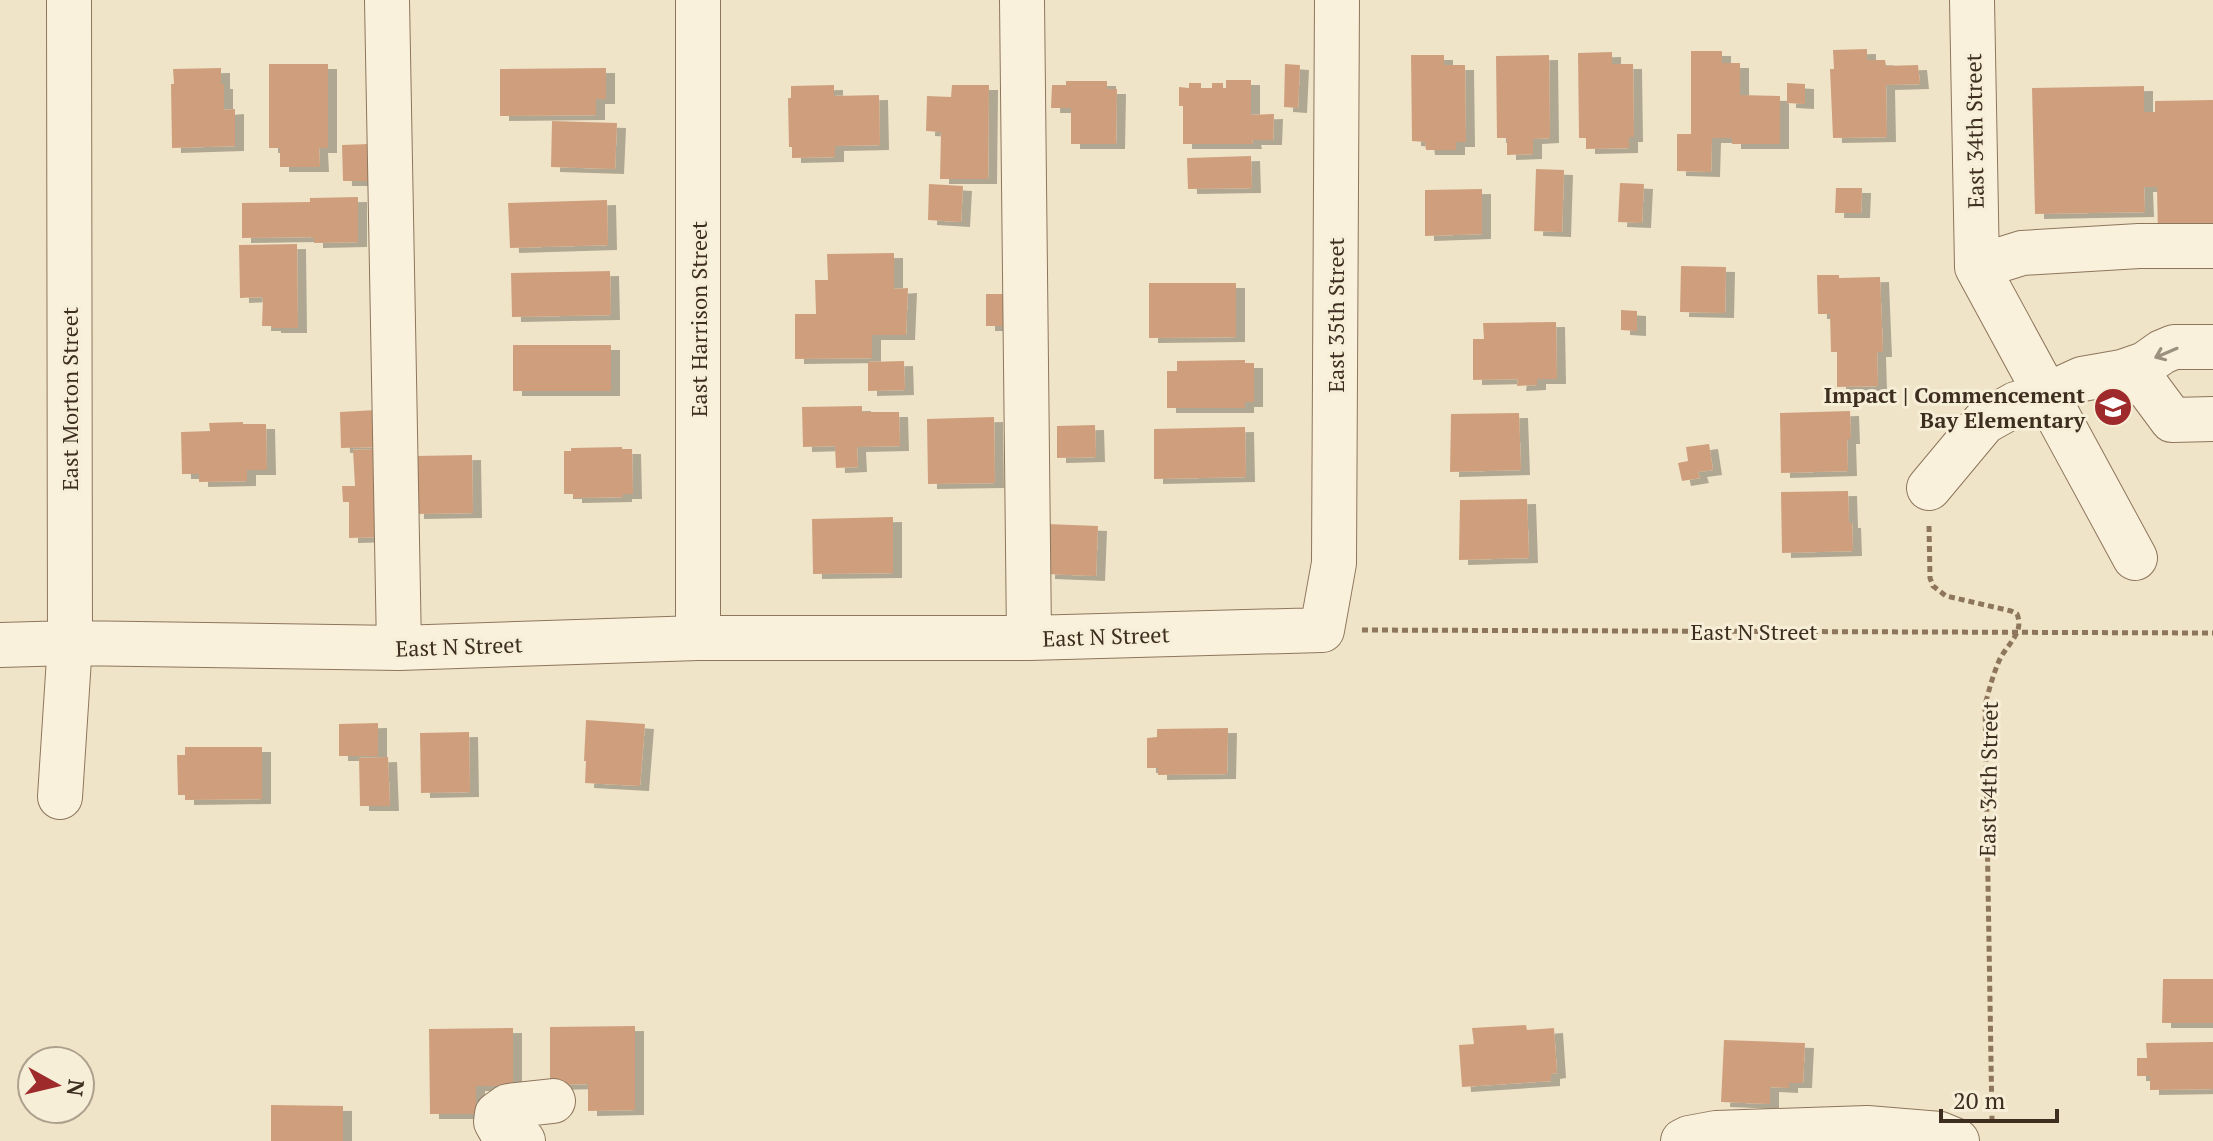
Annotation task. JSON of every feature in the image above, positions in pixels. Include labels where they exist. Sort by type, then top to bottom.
[{"type":"street","name":"East Morton Street","points":[[60,797],[70,643],[69,0]]},
{"type":"street","points":[[387,0],[399,648]]},
{"type":"street","name":"East Harrison Street","points":[[698,0],[698,638]]},
{"type":"street","points":[[1022,0],[1029,638]]},
{"type":"street","name":"East 35th Street","points":[[1322,630],[1334,563],[1337,0]]},
{"type":"street","name":"East 34th Street","points":[[1972,0],[1977,267],[2135,558]]},
{"type":"street","points":[[1977,267],[2022,253],[2139,246],[2213,246]]},
{"type":"street","points":[[1929,488],[1984,422],[2016,404],[2047,395],[2082,379],[2122,372],[2145,364],[2174,347],[2213,347]]},
{"type":"street","points":[[2122,372],[2149,389],[2172,420],[2213,419]]},
{"type":"street","name":"East N Street","points":[[0,645],[70,643],[399,648],[698,638],[1029,638],[1322,630]]},
{"type":"street","points":[[523,1141],[503,1134],[496,1122],[497,1114],[508,1106],[553,1101]]},
{"type":"street","points":[[1683,1141],[1716,1133],[1867,1128],[1974,1134]]},
{"type":"path","points":[[1929,488],[1930,578],[1933,586],[1946,596],[2017,614],[2020,622],[2018,632]]},
{"type":"path","name":"East N Street","points":[[1322,630],[2213,633]]},
{"type":"path","name":"East 34th Street","points":[[1974,1134],[1985,705],[2000,658],[2018,632]]},
{"type":"building","points":[[1867,49],[1867,60],[1885,60],[1886,66],[1918,65],[1920,84],[1886,85],[1887,137],[1833,138],[1830,69],[1834,69],[1833,50]]},
{"type":"building","points":[[1691,51],[1722,51],[1722,63],[1740,63],[1740,95],[1780,96],[1780,144],[1732,144],[1732,138],[1712,138],[1711,172],[1677,171],[1677,134],[1691,134]]},
{"type":"building","points":[[1612,52],[1612,64],[1633,64],[1634,137],[1629,137],[1629,148],[1586,149],[1586,138],[1579,138],[1578,53]]},
{"type":"building","points":[[1411,55],[1444,55],[1444,65],[1465,65],[1466,142],[1456,142],[1456,150],[1426,150],[1425,142],[1412,141]]},
{"type":"building","points":[[1549,55],[1550,138],[1533,139],[1533,154],[1507,155],[1507,138],[1497,138],[1496,56]]},
{"type":"building","points":[[269,64],[328,64],[328,148],[319,148],[320,167],[280,167],[280,148],[269,148]]},
{"type":"building","points":[[1285,64],[1300,65],[1298,108],[1284,107]]},
{"type":"building","points":[[221,68],[224,110],[235,109],[235,146],[172,148],[173,69]]},
{"type":"building","points":[[606,68],[606,99],[596,99],[596,115],[500,116],[500,69]]},
{"type":"building","points":[[1226,80],[1251,80],[1251,115],[1274,114],[1273,140],[1252,140],[1253,144],[1183,144],[1183,106],[1179,106],[1179,87],[1189,88],[1189,83],[1201,83],[1201,88],[1212,88],[1212,83],[1223,83],[1223,88],[1226,88]]},
{"type":"building","points":[[1066,81],[1107,81],[1107,89],[1117,89],[1116,144],[1071,144],[1071,108],[1051,108],[1052,85],[1066,85]]},
{"type":"building","points":[[1787,83],[1805,84],[1805,104],[1787,103]]},
{"type":"building","points":[[834,85],[834,96],[879,95],[880,145],[835,146],[835,157],[792,158],[788,98],[791,98],[791,86]]},
{"type":"building","points":[[952,85],[989,85],[988,179],[940,179],[941,132],[926,131],[927,96],[951,97]]},
{"type":"building","points":[[2144,86],[2144,112],[2155,112],[2155,101],[2213,100],[2213,235],[2158,236],[2157,187],[2144,187],[2145,212],[2035,214],[2032,88]]},
{"type":"building","points":[[552,121],[617,123],[615,169],[551,167]]},
{"type":"building","points":[[369,144],[370,181],[343,181],[342,145]]},
{"type":"building","points":[[1251,156],[1252,188],[1188,189],[1187,158]]},
{"type":"building","points":[[1536,169],[1564,170],[1562,232],[1534,231]]},
{"type":"building","points":[[1620,183],[1644,184],[1642,223],[1618,222]]},
{"type":"building","points":[[929,184],[963,186],[961,222],[928,220]]},
{"type":"building","points":[[1836,188],[1862,188],[1861,213],[1835,213]]},
{"type":"building","points":[[1482,189],[1482,234],[1425,236],[1425,190]]},
{"type":"building","points":[[358,197],[358,242],[314,243],[314,238],[308,237],[242,238],[242,203],[310,202],[310,198]]},
{"type":"building","points":[[607,200],[608,245],[510,248],[508,203]]},
{"type":"building","points":[[297,244],[298,328],[262,326],[263,297],[240,298],[239,245]]},
{"type":"building","points":[[894,253],[894,289],[908,288],[906,335],[872,335],[872,358],[795,359],[795,314],[816,314],[815,280],[828,280],[827,254]]},
{"type":"building","points":[[1681,266],[1726,267],[1725,313],[1680,312]]},
{"type":"building","points":[[610,271],[611,315],[512,317],[511,273]]},
{"type":"building","points":[[1817,275],[1880,277],[1883,352],[1877,352],[1878,386],[1837,387],[1837,352],[1831,352],[1830,314],[1818,314]]},
{"type":"building","points":[[1149,283],[1236,283],[1236,337],[1149,338]]},
{"type":"building","points":[[986,294],[1010,294],[1010,326],[986,326]]},
{"type":"building","points":[[1621,310],[1637,311],[1637,331],[1621,330]]},
{"type":"building","points":[[1556,322],[1557,379],[1537,379],[1537,385],[1517,386],[1518,379],[1473,380],[1473,339],[1484,339],[1483,323]]},
{"type":"building","points":[[513,345],[611,345],[611,391],[513,391]]},
{"type":"building","points":[[1245,360],[1245,363],[1254,363],[1254,402],[1245,402],[1245,408],[1167,408],[1167,371],[1177,371],[1177,361]]},
{"type":"building","points":[[904,361],[905,390],[868,391],[868,362]]},
{"type":"building","points":[[862,406],[862,412],[899,412],[900,446],[857,447],[858,467],[836,468],[835,446],[803,447],[802,407]]},
{"type":"building","points":[[376,410],[377,447],[341,448],[340,412]]},
{"type":"building","points":[[1850,411],[1848,471],[1781,473],[1780,413]]},
{"type":"building","points":[[1519,413],[1521,470],[1450,472],[1451,414]]},
{"type":"building","points":[[994,417],[995,483],[928,484],[927,419]]},
{"type":"building","points":[[209,423],[266,424],[267,470],[247,470],[247,481],[199,482],[199,474],[182,474],[181,432],[210,431]]},
{"type":"building","points":[[1095,425],[1096,457],[1057,458],[1057,426]]},
{"type":"building","points":[[1245,427],[1246,477],[1154,479],[1154,429]]},
{"type":"building","points":[[1709,444],[1713,470],[1698,472],[1700,478],[1682,481],[1678,463],[1688,461],[1686,447]]},
{"type":"building","points":[[571,448],[632,449],[633,494],[573,498],[573,494],[564,494],[564,451],[571,451]]},
{"type":"building","points":[[379,449],[382,484],[370,484],[381,485],[382,537],[349,538],[349,502],[343,502],[342,486],[355,486],[353,450]]},
{"type":"building","points":[[472,455],[473,513],[415,514],[415,456]]},
{"type":"building","points":[[1848,491],[1853,551],[1782,553],[1781,492]]},
{"type":"building","points":[[1527,499],[1529,558],[1459,560],[1460,500]]},
{"type":"building","points":[[893,517],[893,573],[813,574],[812,519]]},
{"type":"building","points":[[1047,524],[1098,526],[1096,576],[1046,574]]},
{"type":"building","points":[[586,720],[645,724],[640,786],[585,783]]},
{"type":"building","points":[[378,723],[378,756],[339,756],[339,724]]},
{"type":"building","points":[[1228,728],[1227,774],[1158,775],[1158,768],[1147,768],[1147,738],[1157,737],[1157,729]]},
{"type":"building","points":[[469,732],[470,792],[421,793],[420,733]]},
{"type":"building","points":[[185,747],[262,747],[262,799],[185,800],[185,795],[178,795],[177,755],[185,755]]},
{"type":"building","points":[[388,757],[390,806],[360,806],[359,758]]},
{"type":"building","points":[[2163,979],[2213,979],[2213,1023],[2162,1023]]},
{"type":"building","points":[[1526,1025],[1527,1030],[1554,1028],[1557,1073],[1551,1074],[1551,1081],[1462,1087],[1459,1045],[1474,1044],[1472,1028]]},
{"type":"building","points":[[635,1026],[635,1110],[588,1111],[588,1084],[550,1085],[550,1027]]},
{"type":"building","points":[[513,1028],[513,1086],[476,1086],[476,1114],[430,1114],[429,1029]]},
{"type":"building","points":[[1724,1040],[1805,1043],[1803,1083],[1789,1083],[1789,1088],[1770,1087],[1770,1104],[1721,1102]]},
{"type":"building","points":[[2213,1042],[2213,1089],[2150,1090],[2150,1076],[2137,1076],[2137,1058],[2147,1058],[2146,1043]]},
{"type":"building","points":[[271,1105],[343,1106],[343,1141],[271,1141]]},
{"type":"place","name":"Impact | Commencement Bay Elementary","points":[[2113,407]]}]
